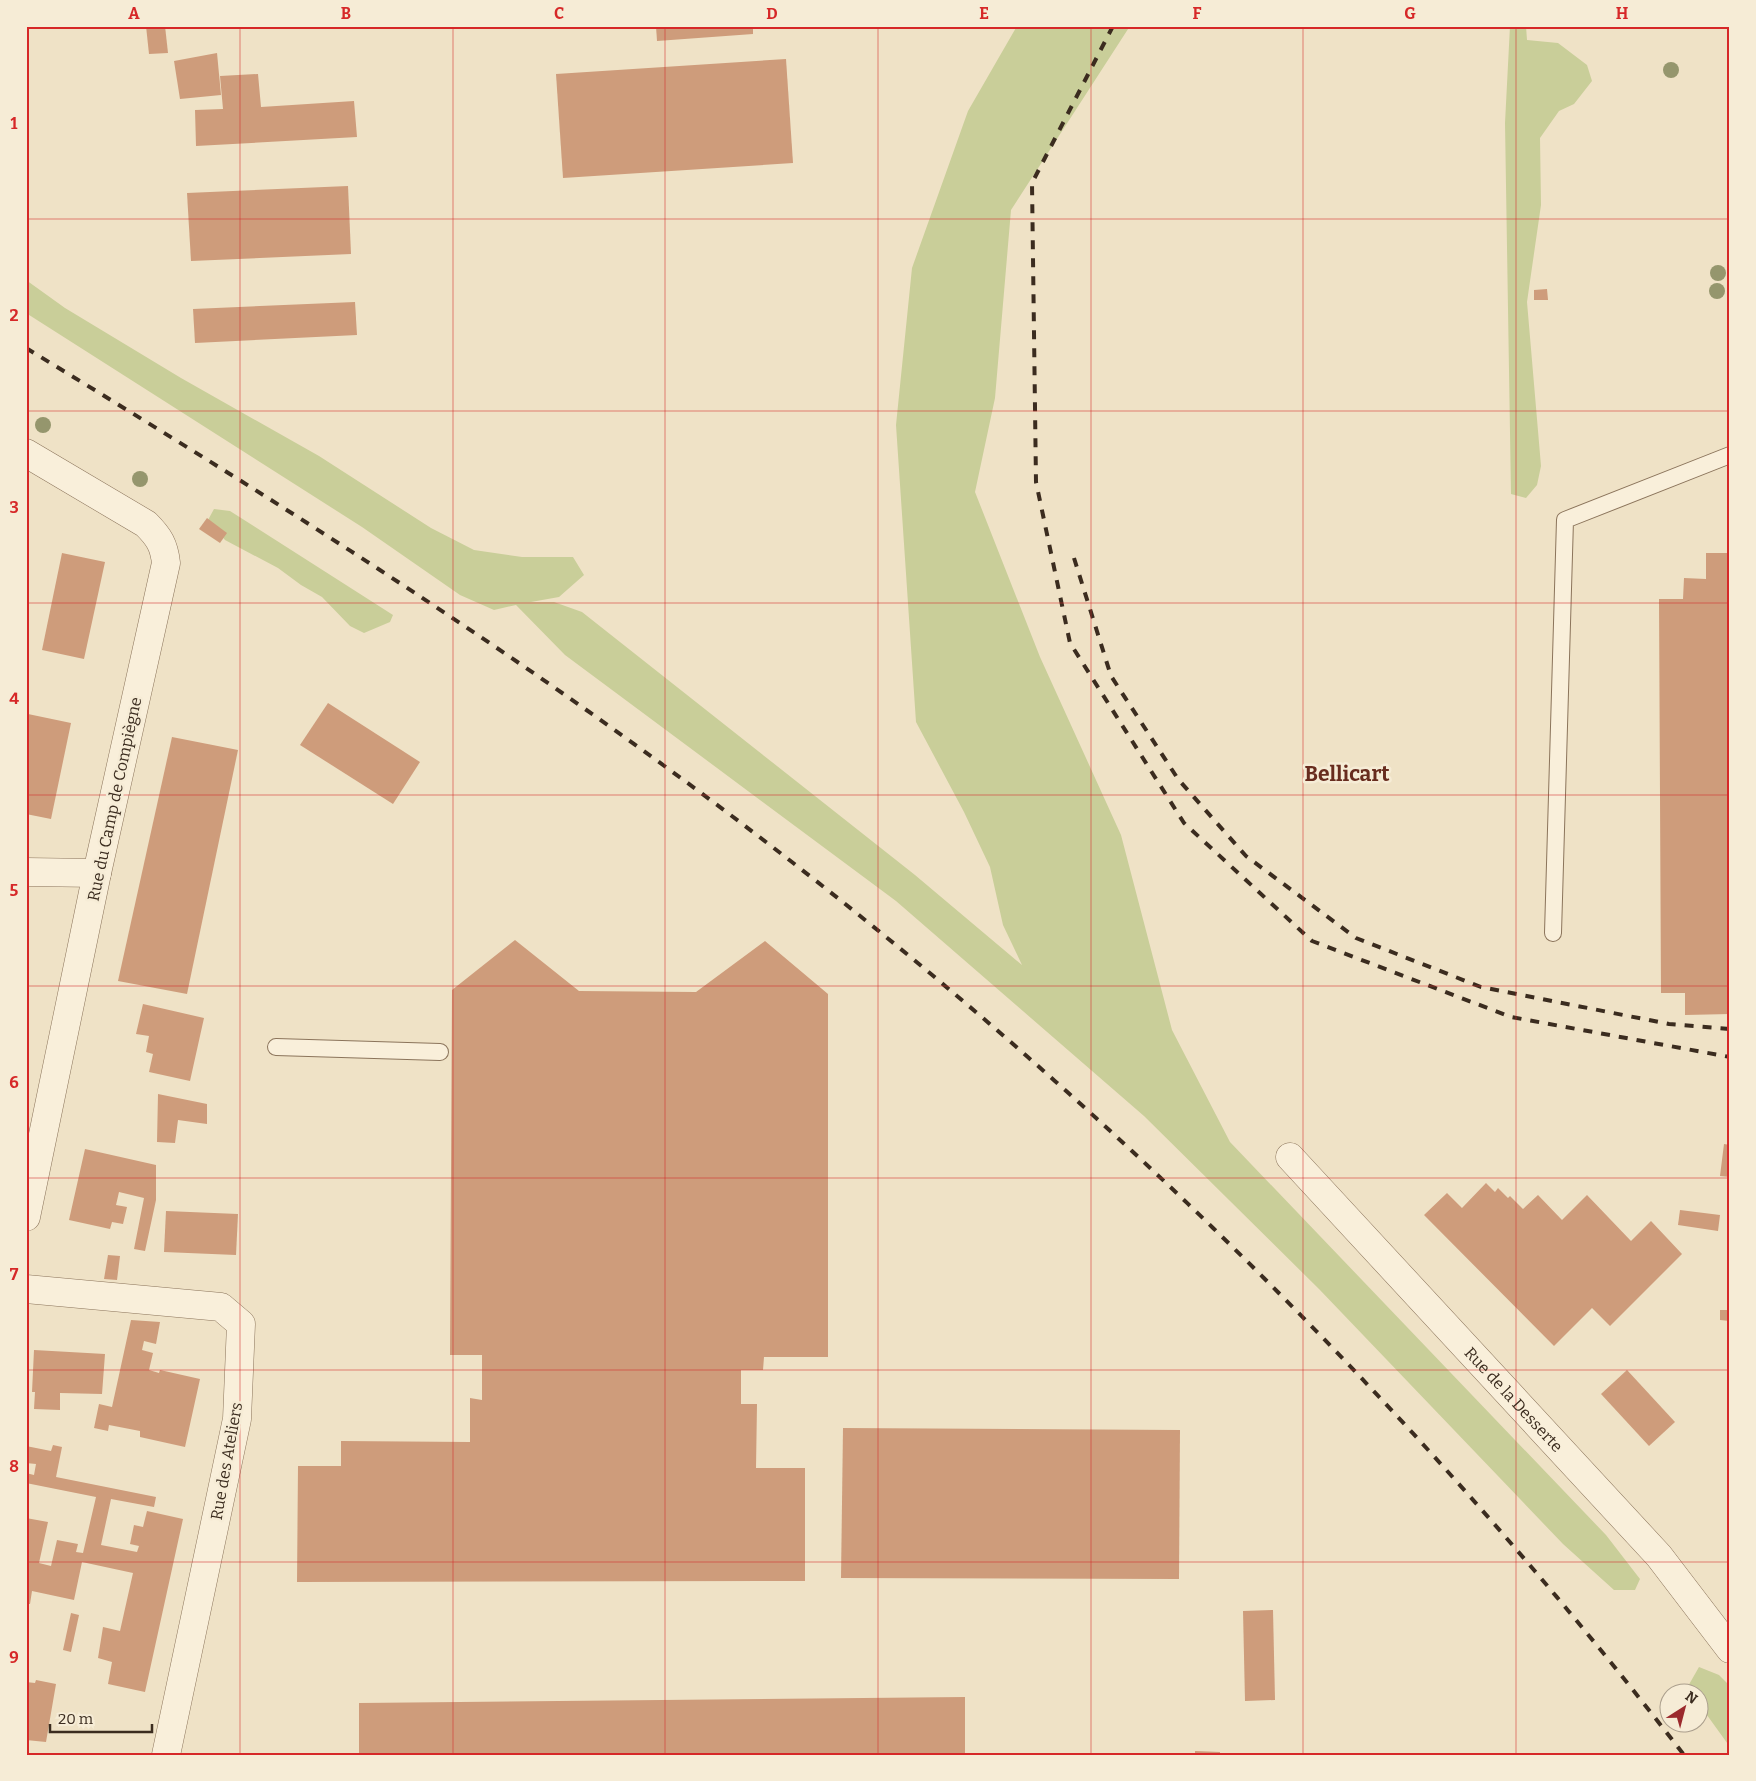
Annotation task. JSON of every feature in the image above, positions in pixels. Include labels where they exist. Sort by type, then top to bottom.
[{"type":"street","name":"Rue du Camp de Compiègne","points":[[26,453],[146,524],[155,532],[164,548],[166,563],[97,873],[26,1217]]},
{"type":"street","points":[[26,872],[97,873]]},
{"type":"street","name":"Rue de la Desserte","points":[[1290,1157],[1659,1556],[1730,1649]]},
{"type":"street","name":"Rue des Ateliers","points":[[26,1289],[221,1307],[241,1324],[237,1419],[166,1755]]},
{"type":"lane","points":[[1552,932],[1565,520],[1730,456]]},
{"type":"lane","points":[[276,1047],[440,1052]]},
{"type":"green space","points":[[1017,26],[1130,26],[1011,210],[995,398],[975,492],[1040,657],[1121,835],[1172,1030],[1230,1142],[1606,1535],[1640,1579],[1635,1590],[1614,1590],[1563,1544],[1319,1289],[1144,1116],[896,901],[565,655],[516,605],[494,610],[460,595],[362,527],[26,313],[26,280],[65,308],[181,378],[319,456],[431,528],[474,550],[522,557],[573,557],[584,575],[559,597],[531,602],[554,602],[582,612],[915,875],[1022,965],[1003,925],[990,867],[964,812],[916,722],[896,425],[912,268],[968,111]]},
{"type":"green space","points":[[1510,26],[1526,26],[1527,40],[1558,43],[1587,65],[1592,81],[1574,104],[1559,111],[1540,138],[1541,205],[1527,302],[1541,466],[1537,485],[1526,498],[1511,494],[1505,123]]},
{"type":"green space","points":[[214,509],[230,511],[393,615],[390,622],[364,633],[350,626],[322,597],[301,585],[278,568],[225,540],[208,520]]},
{"type":"green space","points":[[1699,1667],[1719,1675],[1730,1686],[1730,1747],[1708,1716],[1708,1684],[1689,1684]]},
{"type":"building","points":[[146,26],[165,26],[168,53],[149,54]]},
{"type":"building","points":[[455,26],[478,26],[478,28],[455,29]]},
{"type":"building","points":[[656,26],[753,26],[753,34],[657,41]]},
{"type":"building","points":[[217,53],[221,95],[180,99],[174,61]]},
{"type":"building","points":[[786,59],[793,163],[563,178],[556,74]]},
{"type":"building","points":[[258,74],[261,107],[354,101],[357,137],[196,146],[195,110],[223,109],[220,76]]},
{"type":"building","points":[[348,186],[351,254],[191,261],[187,193]]},
{"type":"building","points":[[1547,289],[1548,300],[1534,300],[1534,290]]},
{"type":"building","points":[[355,302],[357,335],[195,343],[193,309]]},
{"type":"building","points":[[207,518],[227,533],[220,543],[199,529]]},
{"type":"building","points":[[62,553],[105,562],[84,659],[42,650]]},
{"type":"building","points":[[1706,553],[1730,553],[1730,1014],[1685,1015],[1685,993],[1661,993],[1659,599],[1683,599],[1684,578],[1706,579]]},
{"type":"building","points":[[328,703],[420,762],[393,804],[300,745]]},
{"type":"building","points":[[28,714],[71,723],[51,819],[26,814],[26,721]]},
{"type":"building","points":[[172,737],[238,750],[187,994],[118,981]]},
{"type":"building","points":[[515,940],[579,991],[696,992],[765,941],[828,994],[828,1357],[764,1357],[763,1370],[741,1370],[741,1404],[757,1404],[756,1468],[805,1468],[805,1581],[297,1582],[298,1466],[341,1466],[341,1441],[470,1442],[470,1398],[482,1400],[482,1355],[450,1355],[452,990]]},
{"type":"building","points":[[143,1004],[204,1018],[190,1081],[149,1072],[153,1054],[146,1052],[149,1036],[136,1034]]},
{"type":"building","points":[[158,1094],[207,1104],[207,1124],[178,1120],[175,1143],[157,1142]]},
{"type":"building","points":[[1724,1144],[1730,1145],[1730,1177],[1720,1176]]},
{"type":"building","points":[[85,1149],[156,1165],[156,1200],[145,1251],[134,1249],[144,1198],[119,1192],[116,1205],[127,1207],[123,1224],[112,1222],[110,1229],[69,1220]]},
{"type":"building","points":[[1486,1183],[1495,1192],[1498,1188],[1508,1198],[1510,1196],[1523,1209],[1538,1195],[1562,1220],[1587,1195],[1631,1241],[1651,1221],[1682,1254],[1610,1326],[1592,1308],[1554,1346],[1424,1215],[1447,1193],[1462,1208]]},
{"type":"building","points":[[1680,1210],[1720,1215],[1718,1231],[1678,1225]]},
{"type":"building","points":[[166,1211],[238,1214],[236,1255],[164,1252]]},
{"type":"building","points":[[108,1255],[120,1256],[117,1280],[104,1279]]},
{"type":"building","points":[[1720,1310],[1730,1310],[1730,1321],[1720,1320]]},
{"type":"building","points":[[131,1320],[160,1322],[156,1344],[144,1341],[142,1350],[153,1353],[149,1370],[159,1373],[160,1370],[200,1379],[185,1447],[140,1437],[140,1431],[109,1425],[108,1431],[94,1428],[99,1404],[112,1407]]},
{"type":"building","points":[[34,1350],[105,1354],[102,1394],[60,1393],[60,1410],[34,1409],[35,1392],[32,1392]]},
{"type":"building","points":[[1627,1370],[1675,1422],[1649,1446],[1601,1394]]},
{"type":"building","points":[[843,1428],[1180,1430],[1179,1579],[841,1578]]},
{"type":"building","points":[[53,1445],[62,1447],[56,1477],[156,1497],[154,1507],[111,1499],[101,1545],[137,1552],[139,1546],[130,1544],[134,1525],[143,1527],[147,1511],[183,1519],[145,1692],[108,1684],[112,1662],[98,1658],[103,1627],[120,1631],[133,1573],[82,1562],[74,1600],[32,1591],[30,1604],[26,1604],[26,1518],[48,1522],[39,1563],[51,1566],[57,1540],[78,1544],[76,1552],[83,1553],[96,1497],[26,1483],[26,1473],[34,1475],[36,1464],[26,1463],[26,1446],[51,1451]]},
{"type":"building","points":[[1273,1610],[1275,1700],[1245,1701],[1243,1611]]},
{"type":"building","points":[[71,1613],[79,1615],[71,1652],[63,1650]]},
{"type":"building","points":[[36,1680],[56,1684],[46,1742],[26,1740],[26,1682],[35,1683]]},
{"type":"building","points":[[965,1697],[965,1755],[359,1755],[359,1703]]},
{"type":"building","points":[[1195,1751],[1220,1752],[1220,1755],[1195,1755]]},
{"type":"railway","points":[[1113,26],[1032,183],[1036,482],[1070,643],[1184,823],[1312,941],[1511,1017],[1730,1057]]},
{"type":"railway","points":[[26,348],[343,546],[499,649],[652,757],[796,865],[936,978],[1072,1096],[1204,1219],[1331,1346],[1454,1478],[1571,1615],[1684,1755]]},
{"type":"railway","points":[[1074,558],[1111,676],[1178,779],[1246,856],[1356,938],[1481,987],[1669,1024],[1730,1029]]},
{"type":"district","name":"Bellicart","points":[[1347,774]]}]
